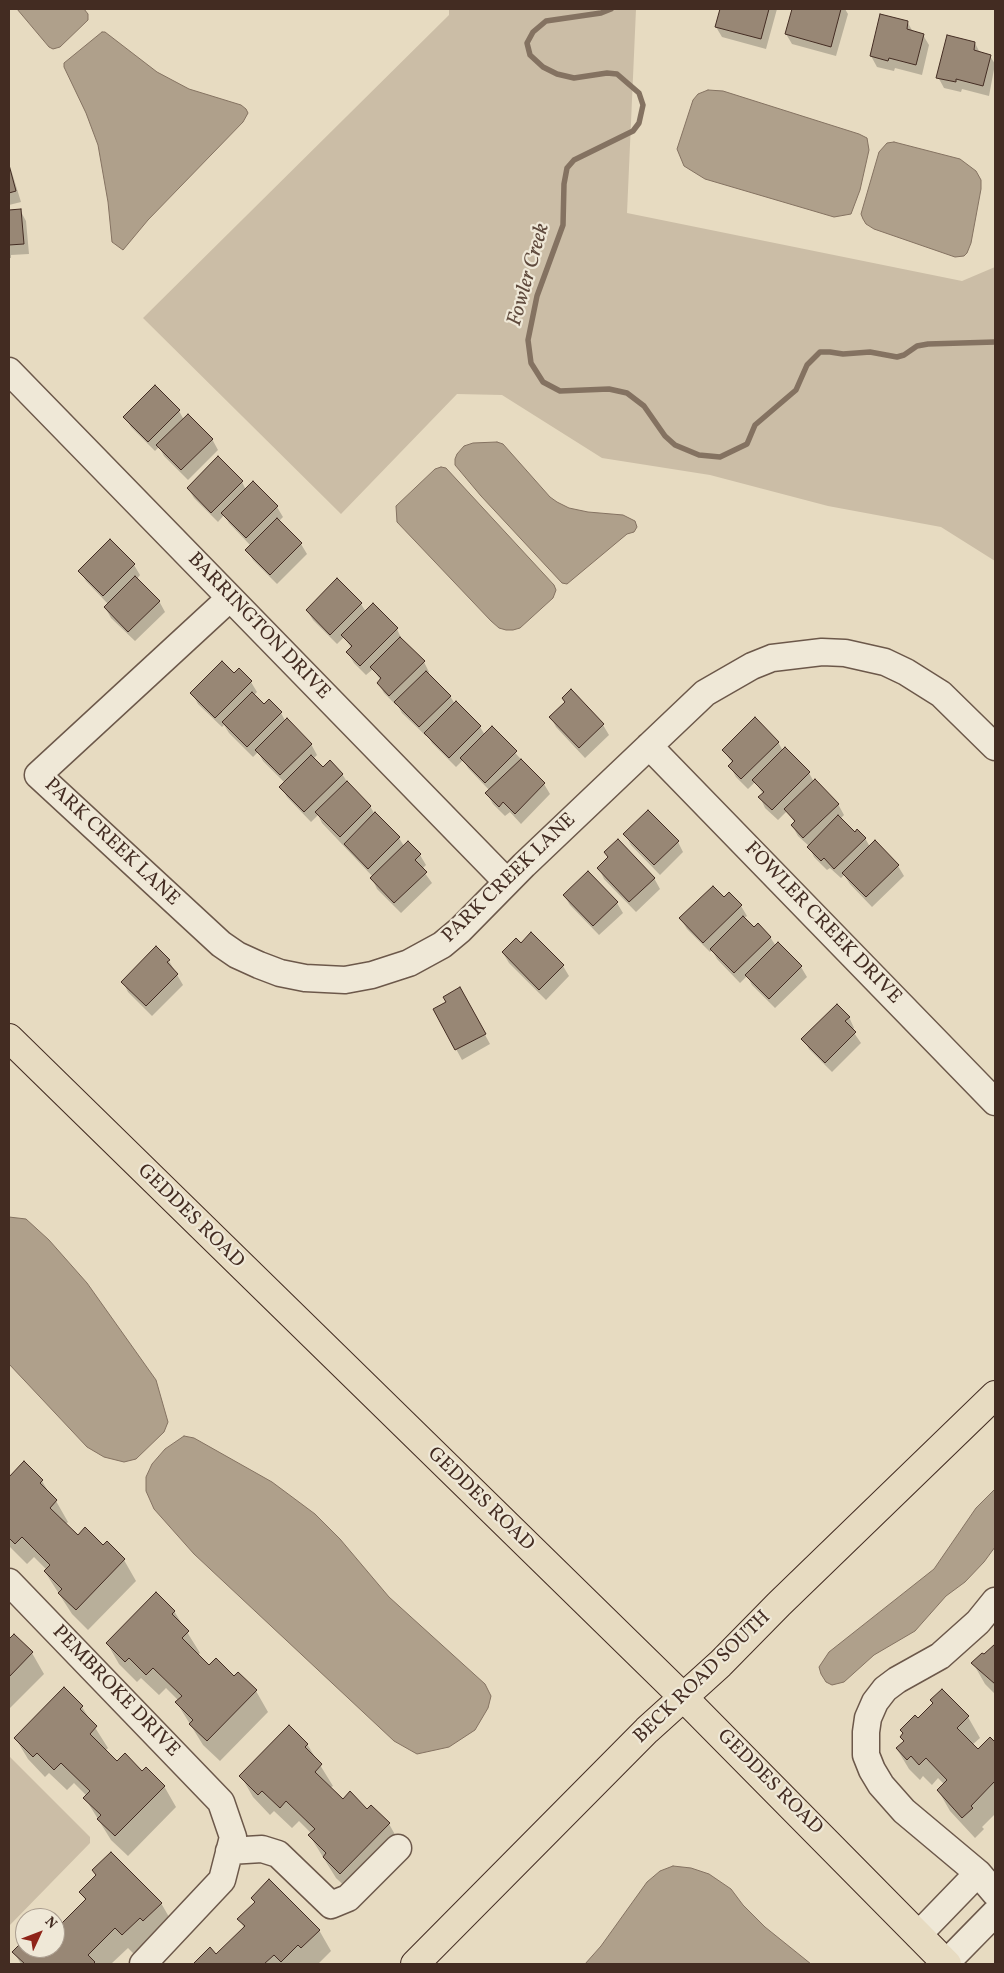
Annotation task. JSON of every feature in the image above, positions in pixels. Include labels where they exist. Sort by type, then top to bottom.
[{"type":"main road","name":"GEDDES ROAD","points":[[9,1038],[683,1697],[947,1964]]},
{"type":"main road","name":"BECK ROAD SOUTH","points":[[414,1964],[647,1730],[720,1664],[779,1604],[995,1395]]},
{"type":"street","name":"BARRINGTON DRIVE","points":[[9,371],[507,882]]},
{"type":"street","name":"PARK CREEK LANE","points":[[230,598],[38,775],[221,944],[244,958],[280,973],[305,978],[345,980],[372,975],[409,963],[442,945],[460,930],[507,882],[705,693],[729,678],[772,658],[822,652],[865,656],[885,662],[906,672],[941,694],[995,747]]},
{"type":"street","name":"FOWLER CREEK DRIVE","points":[[649,746],[994,1096]]},
{"type":"street","name":"PEMBROKE DRIVE","points":[[9,1582],[221,1802],[233,1838],[229,1851]]},
{"type":"street","points":[[995,1601],[978,1622],[940,1656],[897,1680],[885,1689],[875,1702],[868,1718],[866,1732],[866,1755],[881,1785],[904,1810],[978,1873],[995,1893]]},
{"type":"street","points":[[143,1964],[222,1880],[229,1851],[262,1850],[278,1854],[331,1905],[348,1898],[398,1848]]},
{"type":"street","points":[[918,1935],[978,1873]]},
{"type":"street","points":[[947,1964],[995,1913]]},
{"type":"shaded area","points":[[17,9],[84,9],[88,14],[88,20],[60,47],[53,49],[49,47]]},
{"type":"shaded area","points":[[449,9],[636,9],[627,213],[962,281],[995,267],[995,561],[941,527],[828,506],[710,475],[602,458],[502,395],[457,394],[341,514],[143,318],[449,15]]},
{"type":"shaded area","points":[[102,32],[105,32],[157,72],[189,89],[241,105],[248,113],[243,122],[148,220],[123,250],[112,242],[108,202],[98,145],[86,113],[64,67],[64,63]]},
{"type":"shaded area","points":[[708,90],[723,91],[867,138],[869,150],[860,190],[851,214],[834,217],[705,179],[684,166],[677,149],[693,100],[698,94]]},
{"type":"shaded area","points":[[894,142],[960,159],[976,171],[981,180],[981,189],[971,243],[964,256],[955,257],[874,229],[866,224],[861,214],[879,152],[887,143]]},
{"type":"shaded area","points":[[497,442],[503,444],[550,497],[557,502],[569,508],[588,512],[623,515],[635,521],[637,527],[634,532],[627,534],[567,584],[562,583],[481,496],[455,465],[457,454],[464,446],[473,443]]},
{"type":"shaded area","points":[[446,468],[554,585],[556,590],[553,598],[520,628],[506,630],[499,628],[397,522],[396,506],[435,469]]},
{"type":"shaded area","points":[[9,1217],[26,1219],[49,1240],[87,1283],[156,1380],[168,1422],[164,1432],[136,1459],[124,1462],[104,1457],[87,1447],[9,1364]]},
{"type":"shaded area","points":[[184,1436],[194,1438],[272,1482],[315,1514],[340,1539],[389,1597],[485,1684],[491,1696],[488,1708],[475,1730],[449,1747],[417,1754],[394,1741],[194,1554],[154,1509],[146,1491],[146,1477],[152,1464],[165,1449]]},
{"type":"shaded area","points":[[995,1489],[995,1547],[984,1562],[965,1582],[946,1596],[915,1631],[874,1655],[844,1682],[832,1685],[826,1682],[819,1667],[829,1652],[934,1569],[976,1508]]},
{"type":"shaded area","points":[[9,1756],[90,1837],[90,1843],[27,1908],[15,1908],[15,1920],[9,1926]]},
{"type":"shaded area","points":[[673,1866],[691,1868],[709,1874],[731,1889],[743,1905],[765,1927],[811,1964],[585,1964],[601,1946],[647,1882],[660,1871]]},
{"type":"building","points":[[720,9],[769,9],[761,39],[715,27]]},
{"type":"building","points":[[792,9],[841,9],[831,47],[785,34]]},
{"type":"building","points":[[880,14],[908,21],[907,29],[924,34],[916,65],[889,58],[888,61],[870,56]]},
{"type":"building","points":[[947,35],[975,42],[974,50],[991,55],[983,86],[956,79],[956,82],[936,78]]},
{"type":"building","points":[[9,165],[16,191],[9,193]]},
{"type":"building","points":[[21,209],[24,244],[9,245],[9,210]]},
{"type":"building","points":[[155,385],[180,410],[148,442],[123,417]]},
{"type":"building","points":[[188,414],[213,439],[181,470],[156,445]]},
{"type":"building","points":[[218,456],[243,481],[211,513],[187,488]]},
{"type":"building","points":[[253,481],[278,506],[246,538],[221,513]]},
{"type":"building","points":[[277,518],[302,543],[270,575],[245,550]]},
{"type":"building","points":[[110,539],[135,564],[103,596],[78,571]]},
{"type":"building","points":[[135,576],[160,601],[128,632],[104,607]]},
{"type":"building","points":[[337,578],[362,603],[330,635],[306,610]]},
{"type":"building","points":[[373,603],[398,628],[360,666],[346,652],[352,646],[341,635]]},
{"type":"building","points":[[400,637],[425,661],[389,696],[377,683],[381,678],[370,667]]},
{"type":"building","points":[[222,661],[234,673],[239,668],[252,681],[215,718],[190,693]]},
{"type":"building","points":[[426,671],[451,696],[419,727],[394,702]]},
{"type":"building","points":[[571,689],[604,724],[579,748],[549,717],[565,702],[562,698]]},
{"type":"building","points":[[252,692],[264,704],[269,699],[282,712],[247,747],[222,722]]},
{"type":"building","points":[[456,701],[481,726],[449,758],[424,733]]},
{"type":"building","points":[[755,717],[779,742],[741,779],[728,766],[733,761],[722,750]]},
{"type":"building","points":[[287,718],[312,744],[280,775],[255,750]]},
{"type":"building","points":[[492,726],[517,751],[485,783],[460,758]]},
{"type":"building","points":[[785,747],[810,772],[772,810],[758,797],[764,792],[752,780]]},
{"type":"building","points":[[311,755],[323,767],[330,760],[343,774],[304,812],[279,787]]},
{"type":"building","points":[[521,759],[545,783],[515,814],[503,802],[499,807],[485,793]]},
{"type":"building","points":[[815,779],[839,804],[803,838],[791,825],[795,821],[784,809]]},
{"type":"building","points":[[347,781],[371,806],[340,837],[315,812]]},
{"type":"building","points":[[648,810],[679,841],[654,865],[623,834]]},
{"type":"building","points":[[375,812],[400,837],[368,869],[344,844]]},
{"type":"building","points":[[838,815],[855,832],[857,829],[866,838],[834,869],[824,858],[821,861],[807,847]]},
{"type":"building","points":[[618,839],[655,878],[629,902],[597,868],[608,857],[604,852]]},
{"type":"building","points":[[875,840],[899,865],[866,897],[842,873]]},
{"type":"building","points":[[408,841],[421,854],[415,860],[427,872],[394,903],[370,878]]},
{"type":"building","points":[[588,871],[618,902],[593,926],[563,895]]},
{"type":"building","points":[[713,886],[724,897],[729,892],[742,905],[703,943],[679,918]]},
{"type":"building","points":[[743,916],[754,927],[758,923],[771,937],[734,973],[710,949]]},
{"type":"building","points":[[531,932],[564,965],[539,990],[502,952],[516,938],[521,943]]},
{"type":"building","points":[[778,942],[802,966],[769,999],[745,975]]},
{"type":"building","points":[[156,946],[170,960],[167,962],[178,974],[146,1006],[121,982]]},
{"type":"building","points":[[460,987],[486,1034],[455,1050],[433,1009],[446,1002],[443,997]]},
{"type":"building","points":[[837,1004],[850,1017],[845,1021],[856,1032],[825,1063],[801,1039]]},
{"type":"building","points":[[24,1461],[43,1480],[40,1483],[57,1500],[50,1508],[78,1535],[85,1527],[103,1545],[107,1541],[125,1559],[76,1610],[58,1593],[62,1589],[44,1571],[50,1565],[22,1537],[15,1544],[9,1538],[9,1477]]},
{"type":"building","points":[[156,1592],[175,1611],[172,1614],[189,1631],[182,1638],[209,1665],[216,1658],[234,1676],[238,1672],[257,1690],[207,1741],[189,1724],[193,1720],[175,1702],[182,1696],[153,1668],[146,1675],[129,1658],[125,1662],[106,1643]]},
{"type":"building","points":[[14,1634],[33,1652],[9,1677],[9,1636],[10,1638]]},
{"type":"building","points":[[995,1644],[995,1684],[971,1663]]},
{"type":"building","points":[[64,1687],[83,1706],[80,1709],[97,1726],[90,1734],[117,1761],[125,1753],[142,1771],[146,1767],[165,1786],[115,1836],[97,1819],[101,1815],[83,1798],[90,1791],[61,1763],[54,1770],[37,1753],[33,1757],[14,1738]]},
{"type":"building","points":[[942,1689],[969,1716],[957,1728],[978,1749],[990,1737],[995,1742],[995,1781],[971,1806],[973,1808],[962,1818],[937,1790],[947,1780],[926,1758],[919,1765],[911,1756],[907,1760],[896,1748],[904,1741],[900,1737],[903,1733],[900,1730],[915,1715],[918,1718],[933,1703],[930,1700]]},
{"type":"building","points":[[289,1725],[308,1744],[305,1747],[322,1764],[315,1772],[343,1799],[350,1791],[367,1809],[371,1805],[390,1823],[340,1874],[323,1857],[326,1853],[308,1835],[315,1829],[286,1801],[280,1808],[262,1791],[258,1795],[239,1776]]},
{"type":"building","points":[[111,1852],[162,1903],[143,1921],[140,1918],[122,1935],[115,1928],[88,1955],[95,1962],[93,1964],[25,1964],[18,1958],[65,1958],[65,1920],[86,1899],[79,1892],[96,1875],[92,1870]]},
{"type":"building","points":[[269,1879],[320,1930],[301,1948],[298,1945],[281,1962],[274,1955],[264,1964],[193,1964],[210,1947],[216,1954],[245,1926],[237,1919],[255,1902],[251,1898]]},
{"type":"waterway","name":"Fowler Creek","points":[[611,9],[601,13],[546,21],[533,32],[527,43],[530,55],[543,67],[557,74],[574,78],[607,73],[617,74],[639,93],[643,105],[639,123],[633,131],[574,160],[567,168],[564,184],[563,225],[537,296],[528,340],[531,363],[543,382],[560,391],[609,389],[627,393],[644,406],[665,436],[675,445],[699,455],[720,457],[747,444],[755,425],[796,390],[807,365],[820,352],[843,354],[870,352],[897,357],[904,355],[917,346],[928,344],[995,342]]}]
